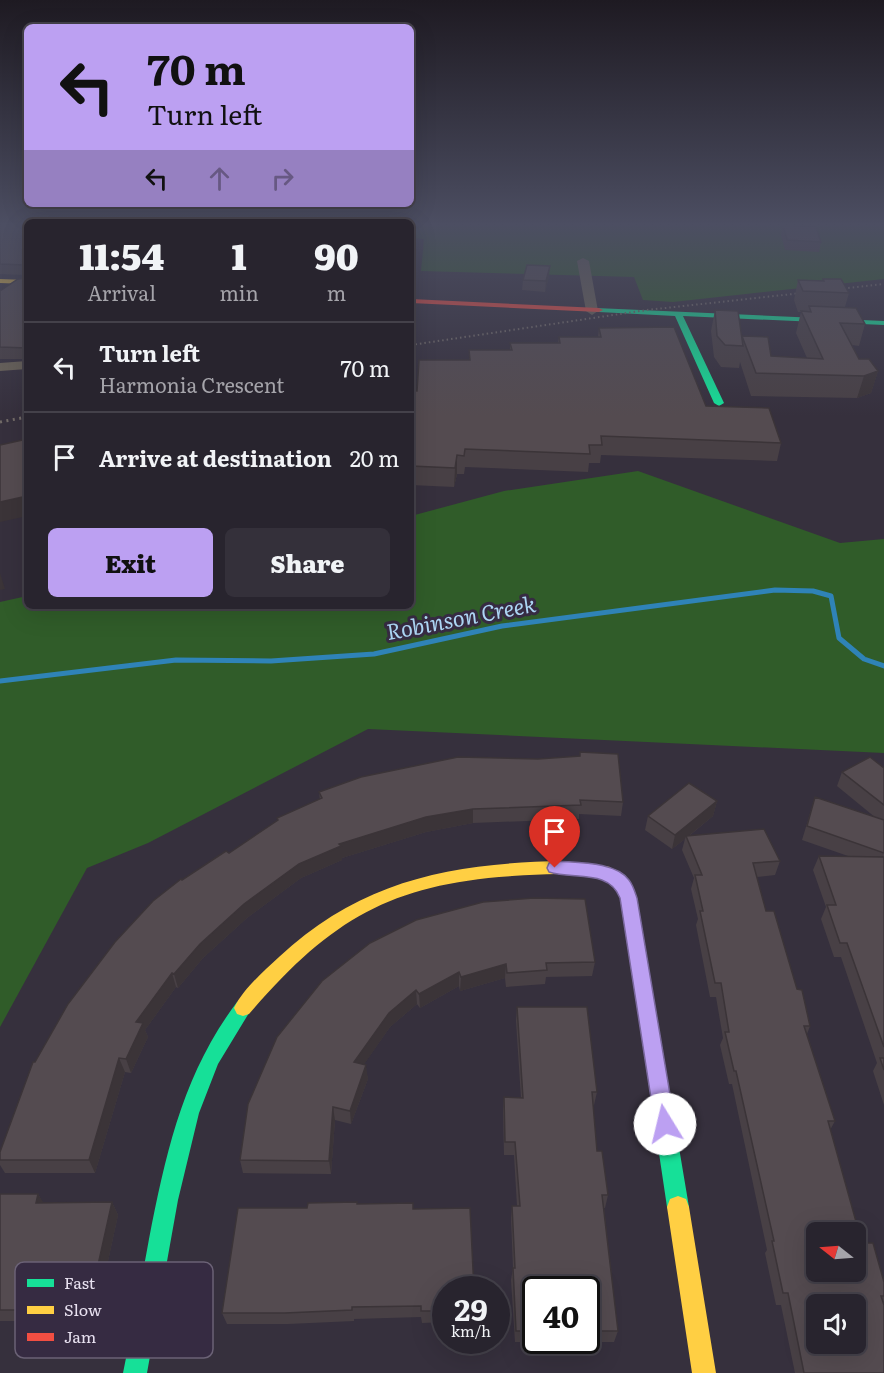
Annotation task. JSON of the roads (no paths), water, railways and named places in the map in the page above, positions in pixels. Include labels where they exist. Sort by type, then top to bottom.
[{"type":"street","points":[[588,288],[592,311]]},
{"type":"street","points":[[414,301],[592,311],[884,322]]},
{"type":"street","points":[[678,314],[719,403]]},
{"type":"street","points":[[0,367],[24,365]]},
{"type":"street","points":[[156,1262],[179,1141],[188,1110],[216,1046],[267,977],[297,948],[324,927],[397,889],[456,873],[499,869],[580,868],[613,876],[623,884],[629,898],[704,1373]]},
{"type":"street","points":[[135,1373],[138,1358]]},
{"type":"waterway","name":"Robinson Creek","points":[[0,681],[176,660],[271,661],[374,654],[502,626],[775,590],[813,591],[831,596],[839,638],[864,659],[884,666]]},
{"type":"railway","points":[[414,345],[647,310],[847,288]]},
{"type":"railway","points":[[0,422],[24,418]]}]
